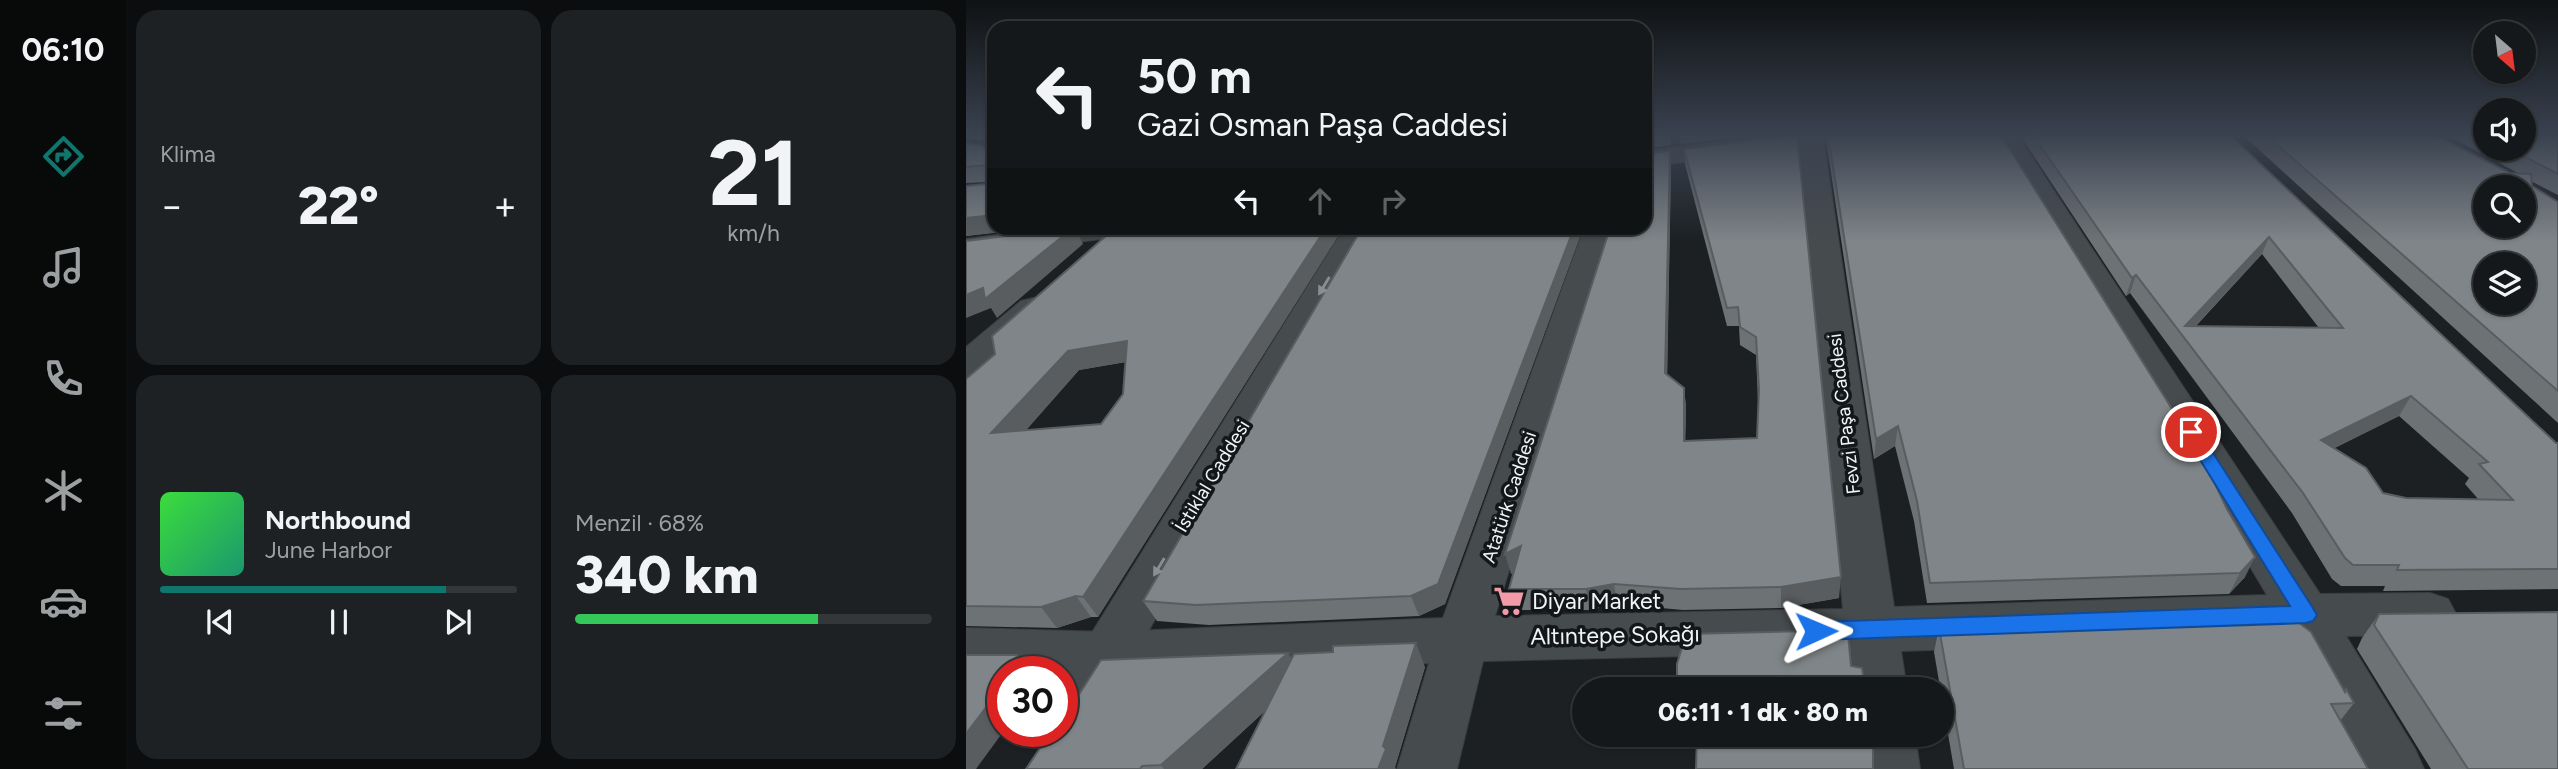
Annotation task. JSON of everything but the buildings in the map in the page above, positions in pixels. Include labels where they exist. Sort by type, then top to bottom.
[{"type":"street","name":"Fevzi Paşa Caddesi","points":[[1821,171],[1877,677]]},
{"type":"street","points":[[2028,171],[2306,615],[2394,769]]},
{"type":"street","points":[[966,248],[1064,235]]},
{"type":"street","points":[[1084,262],[1116,235]]},
{"type":"street","name":"İstiklal Caddesi","points":[[1078,699],[1107,655],[1355,235]]},
{"type":"street","name":"Atatürk Caddesi","points":[[1427,769],[1462,639],[1597,235]]},
{"type":"street","points":[[966,366],[1055,288]]},
{"type":"street","name":"Altıntepe Sokağı","points":[[966,651],[1107,655],[1462,639],[1871,630],[2306,615],[2478,614]]},
{"type":"street","points":[[1032,769],[1047,747]]},
{"type":"street","points":[[1888,747],[1891,769]]},
{"type":"place","name":"Diyar Market","points":[[1509,601]]},
{"type":"route","points":[[1816,631],[2306,615],[2191,432]]}]
